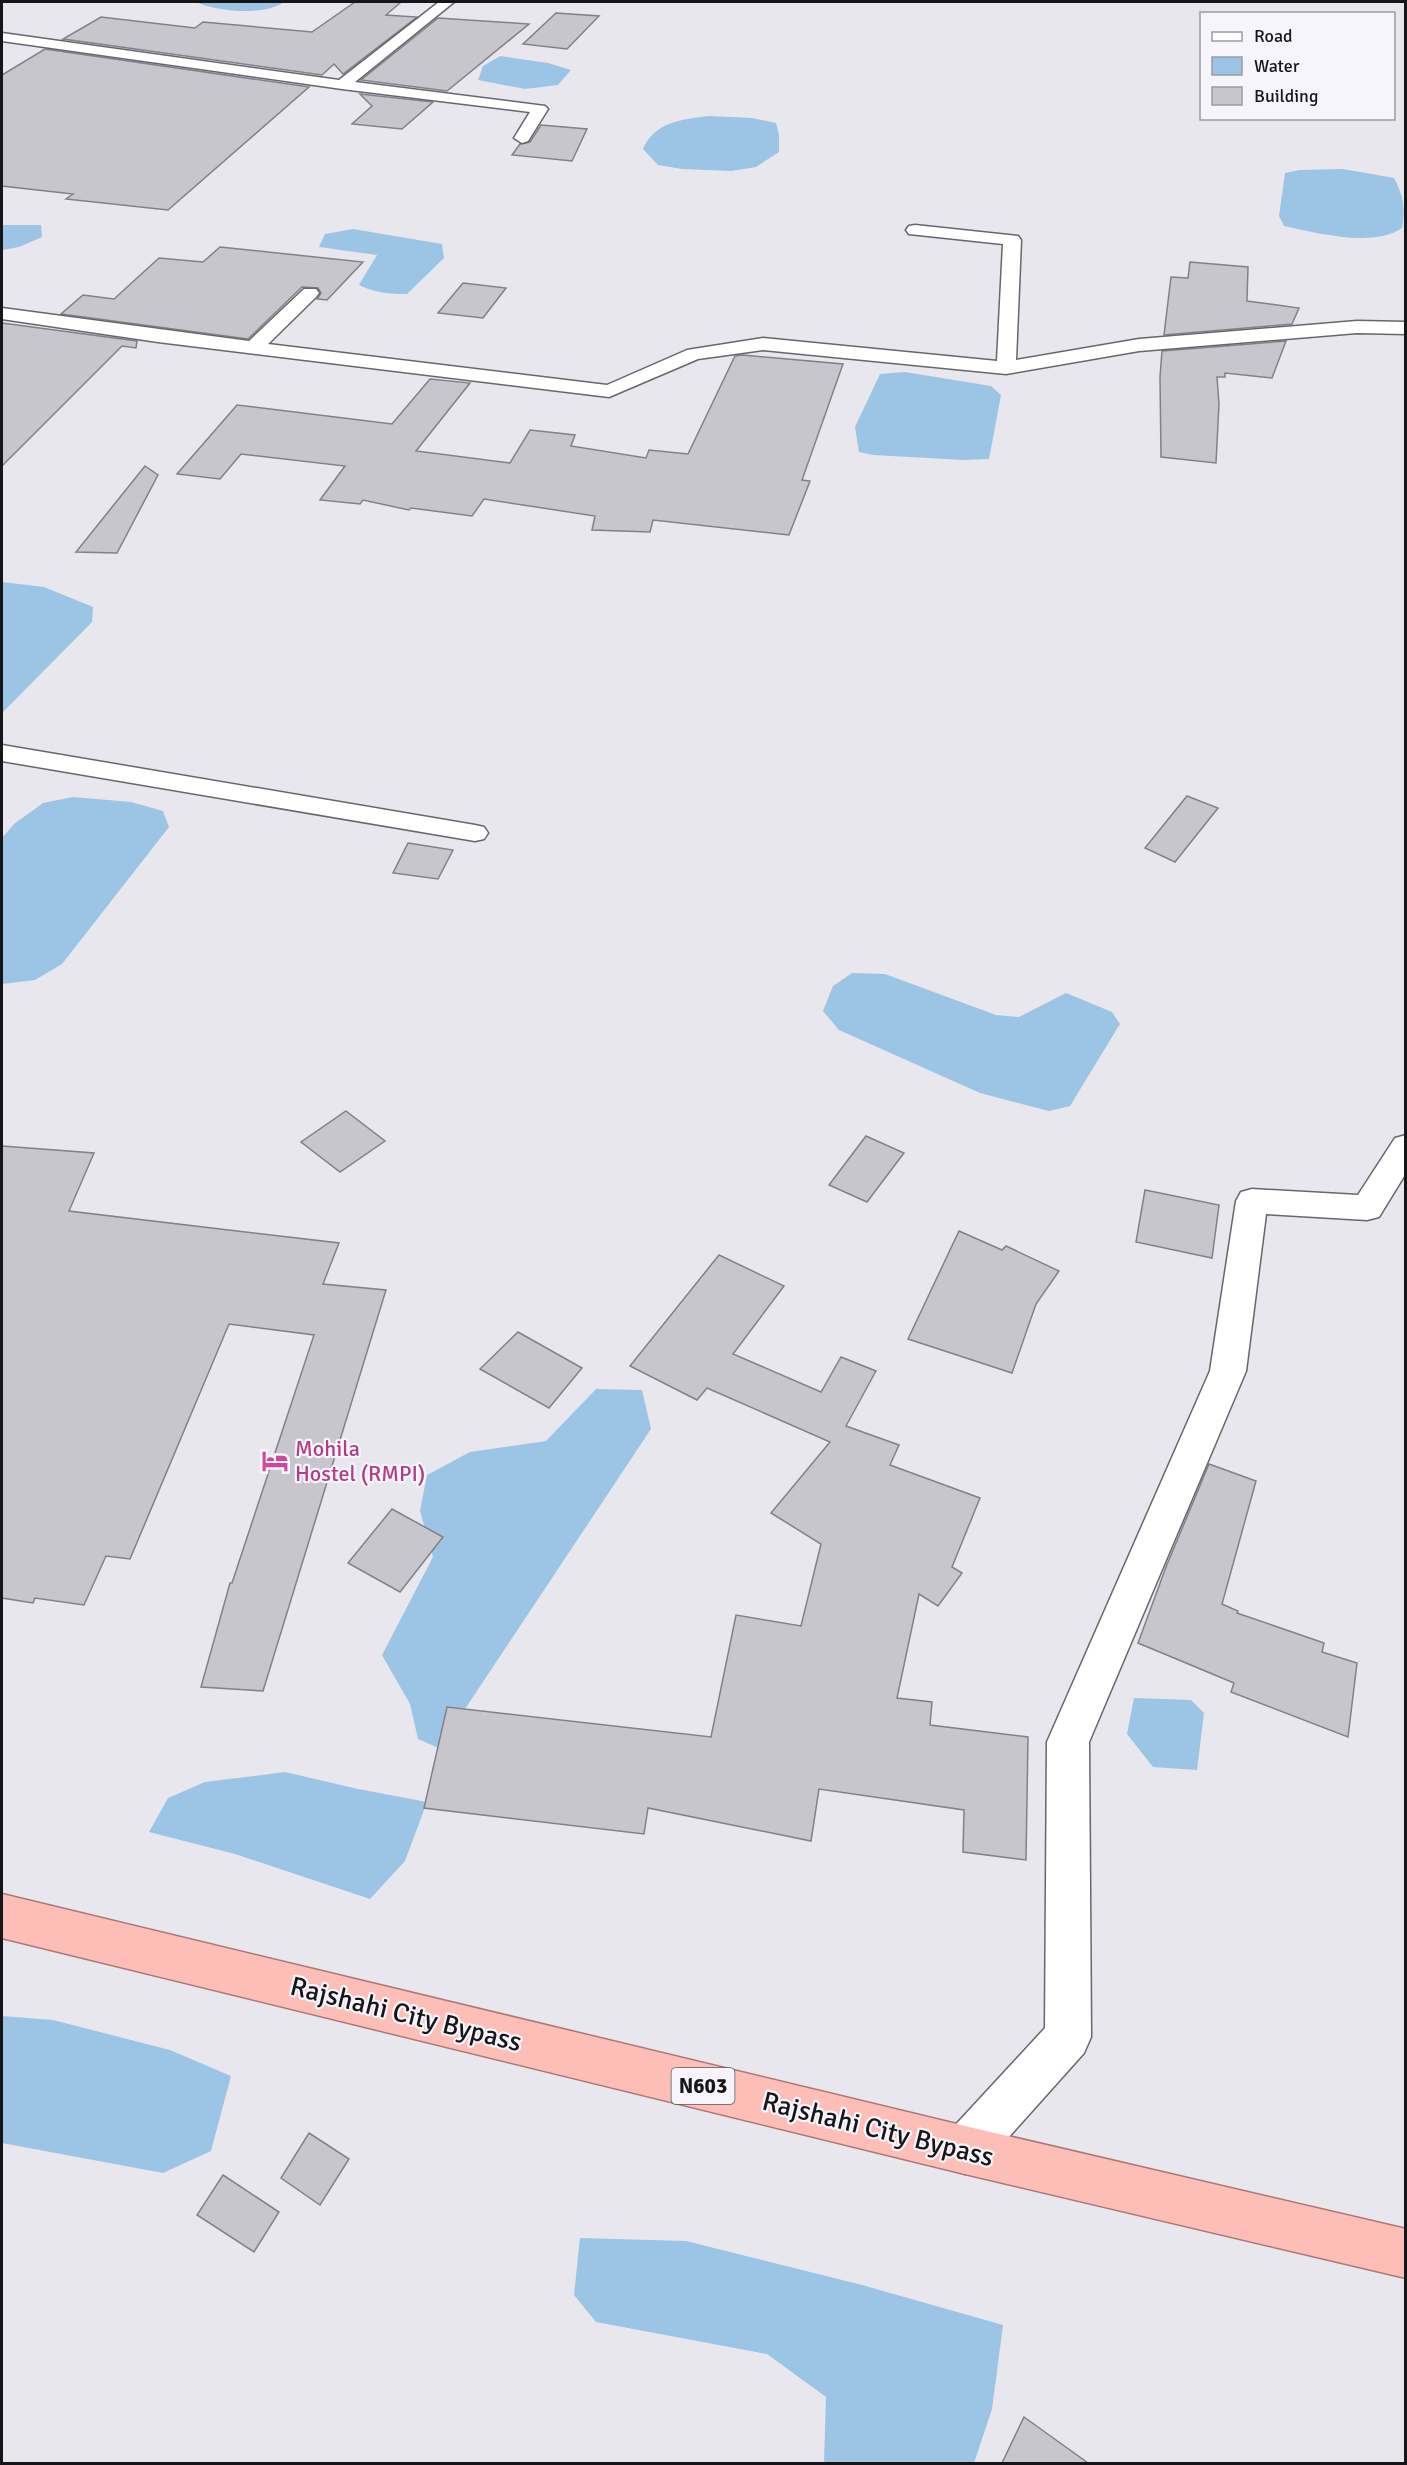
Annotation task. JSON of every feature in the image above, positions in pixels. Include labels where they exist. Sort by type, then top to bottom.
[{"type":"highway","name":"Rajshahi City Bypass","points":[[2,1916],[965,2150],[1406,2253]]},
{"type":"street","points":[[342,85],[447,2]]},
{"type":"street","points":[[2,37],[342,85],[540,109],[522,138]]},
{"type":"street","points":[[915,230],[1012,240],[1006,368]]},
{"type":"street","points":[[253,348],[310,293]]},
{"type":"street","points":[[2,314],[253,348],[609,391],[694,354],[763,344],[1006,368],[1139,345],[1358,327],[1406,328]]},
{"type":"street","points":[[2,753],[475,833]]},
{"type":"street","points":[[965,2150],[1068,2037],[1068,1742],[1228,1371],[1252,1202],[1366,1208],[1406,1146]]},
{"type":"water","points":[[196,2],[284,2],[265,9],[241,11],[216,8]]},
{"type":"water","points":[[500,56],[548,63],[571,70],[558,85],[525,89],[478,80],[483,66]]},
{"type":"water","points":[[709,116],[752,118],[776,123],[779,152],[756,167],[731,171],[682,169],[658,165],[643,149],[654,133],[662,127]]},
{"type":"water","points":[[1343,169],[1394,178],[1403,202],[1402,228],[1390,234],[1361,238],[1328,235],[1284,226],[1279,216],[1285,173],[1300,170]]},
{"type":"water","points":[[2,225],[41,225],[42,237],[19,247],[2,250]]},
{"type":"water","points":[[353,229],[442,244],[444,258],[407,294],[371,290],[359,285],[377,255],[319,247],[325,234]]},
{"type":"water","points":[[905,372],[991,386],[1001,395],[989,459],[964,460],[873,455],[859,452],[855,427],[880,374]]},
{"type":"water","points":[[2,582],[44,587],[93,607],[92,622],[2,713]]},
{"type":"water","points":[[73,797],[131,802],[163,811],[169,827],[62,964],[35,980],[2,984],[2,838],[14,824],[43,803]]},
{"type":"water","points":[[852,973],[885,974],[996,1015],[1019,1017],[1066,993],[1112,1012],[1120,1024],[1070,1106],[1049,1111],[980,1093],[839,1030],[823,1011],[833,986]]},
{"type":"water","points":[[596,1389],[642,1390],[651,1429],[439,1748],[418,1739],[410,1704],[382,1655],[433,1557],[420,1511],[427,1475],[470,1452],[546,1441]]},
{"type":"water","points":[[1134,1698],[1191,1700],[1204,1713],[1197,1770],[1153,1767],[1127,1734]]},
{"type":"water","points":[[285,1772],[427,1802],[405,1861],[370,1899],[235,1854],[149,1832],[168,1798],[205,1782]]},
{"type":"water","points":[[2,2016],[53,2020],[170,2050],[231,2076],[211,2151],[163,2173],[2,2143]]},
{"type":"water","points":[[580,2238],[686,2241],[862,2285],[1003,2325],[992,2409],[974,2463],[824,2463],[826,2397],[767,2354],[596,2322],[574,2295]]},
{"type":"building","points":[[355,2],[401,2],[386,15],[417,17],[343,74],[334,64],[322,75],[63,39],[101,17],[195,28],[203,22],[312,32]]},
{"type":"building","points":[[556,13],[599,16],[567,49],[523,44]]},
{"type":"building","points":[[438,18],[529,24],[447,91],[361,80]]},
{"type":"building","points":[[45,49],[309,87],[168,210],[66,199],[73,194],[2,186],[2,75]]},
{"type":"building","points":[[360,94],[433,102],[402,129],[352,124],[372,106]]},
{"type":"building","points":[[541,125],[587,129],[572,161],[512,155],[520,144],[530,142]]},
{"type":"building","points":[[220,247],[363,262],[327,300],[317,299],[321,293],[318,288],[302,287],[248,339],[61,314],[83,295],[114,299],[159,258],[203,262]]},
{"type":"building","points":[[1190,262],[1248,267],[1247,301],[1299,308],[1292,324],[1164,335],[1171,277],[1188,278]]},
{"type":"building","points":[[463,283],[506,288],[483,318],[438,313]]},
{"type":"building","points":[[2,323],[137,341],[136,348],[122,346],[2,466]]},
{"type":"building","points":[[1286,341],[1272,378],[1225,373],[1225,377],[1217,377],[1219,404],[1216,463],[1161,457],[1162,351]]},
{"type":"building","points":[[735,356],[843,364],[802,480],[810,481],[789,535],[653,520],[650,532],[592,530],[595,516],[484,499],[472,516],[411,508],[409,510],[363,500],[360,504],[320,500],[345,466],[241,454],[220,479],[177,474],[237,405],[392,424],[430,379],[470,383],[416,451],[510,463],[530,430],[575,435],[571,446],[646,458],[649,450],[688,454]]},
{"type":"building","points":[[145,466],[158,475],[117,553],[76,552]]},
{"type":"building","points":[[1187,796],[1218,808],[1175,862],[1145,848]]},
{"type":"building","points":[[408,843],[453,850],[438,879],[393,873]]},
{"type":"building","points":[[346,1111],[385,1141],[340,1172],[301,1142]]},
{"type":"building","points":[[866,1136],[904,1153],[867,1202],[829,1185]]},
{"type":"building","points":[[2,1146],[94,1153],[69,1211],[339,1243],[323,1284],[386,1290],[263,1691],[201,1687],[230,1583],[232,1583],[314,1335],[229,1324],[130,1559],[106,1556],[84,1605],[35,1598],[33,1603],[2,1598]]},
{"type":"building","points":[[1145,1190],[1219,1205],[1212,1258],[1136,1242]]},
{"type":"building","points":[[959,1231],[1002,1250],[1006,1246],[1059,1271],[1036,1304],[1012,1373],[908,1339]]},
{"type":"building","points":[[719,1255],[784,1286],[733,1354],[821,1392],[841,1357],[876,1371],[846,1426],[899,1445],[890,1465],[980,1498],[952,1567],[962,1573],[938,1606],[919,1594],[897,1698],[932,1702],[930,1725],[1028,1737],[1026,1860],[963,1852],[964,1810],[819,1789],[811,1841],[648,1808],[644,1834],[424,1808],[447,1707],[711,1737],[736,1615],[801,1626],[821,1544],[771,1513],[830,1442],[707,1388],[697,1400],[630,1366]]},
{"type":"building","points":[[518,1332],[582,1368],[549,1408],[480,1369]]},
{"type":"building","points":[[1209,1464],[1256,1481],[1222,1604],[1238,1611],[1237,1613],[1324,1643],[1322,1652],[1357,1663],[1348,1737],[1231,1692],[1234,1683],[1138,1643],[1166,1567]]},
{"type":"building","points":[[392,1509],[443,1537],[400,1592],[348,1563]]},
{"type":"building","points":[[309,2133],[349,2159],[320,2205],[281,2178]]},
{"type":"building","points":[[223,2175],[279,2212],[254,2252],[197,2215]]},
{"type":"building","points":[[1024,2417],[1088,2463],[1002,2463]]},
{"type":"place","name":"Mohila Hostel (RMPI)","points":[[275,1461]]}]
